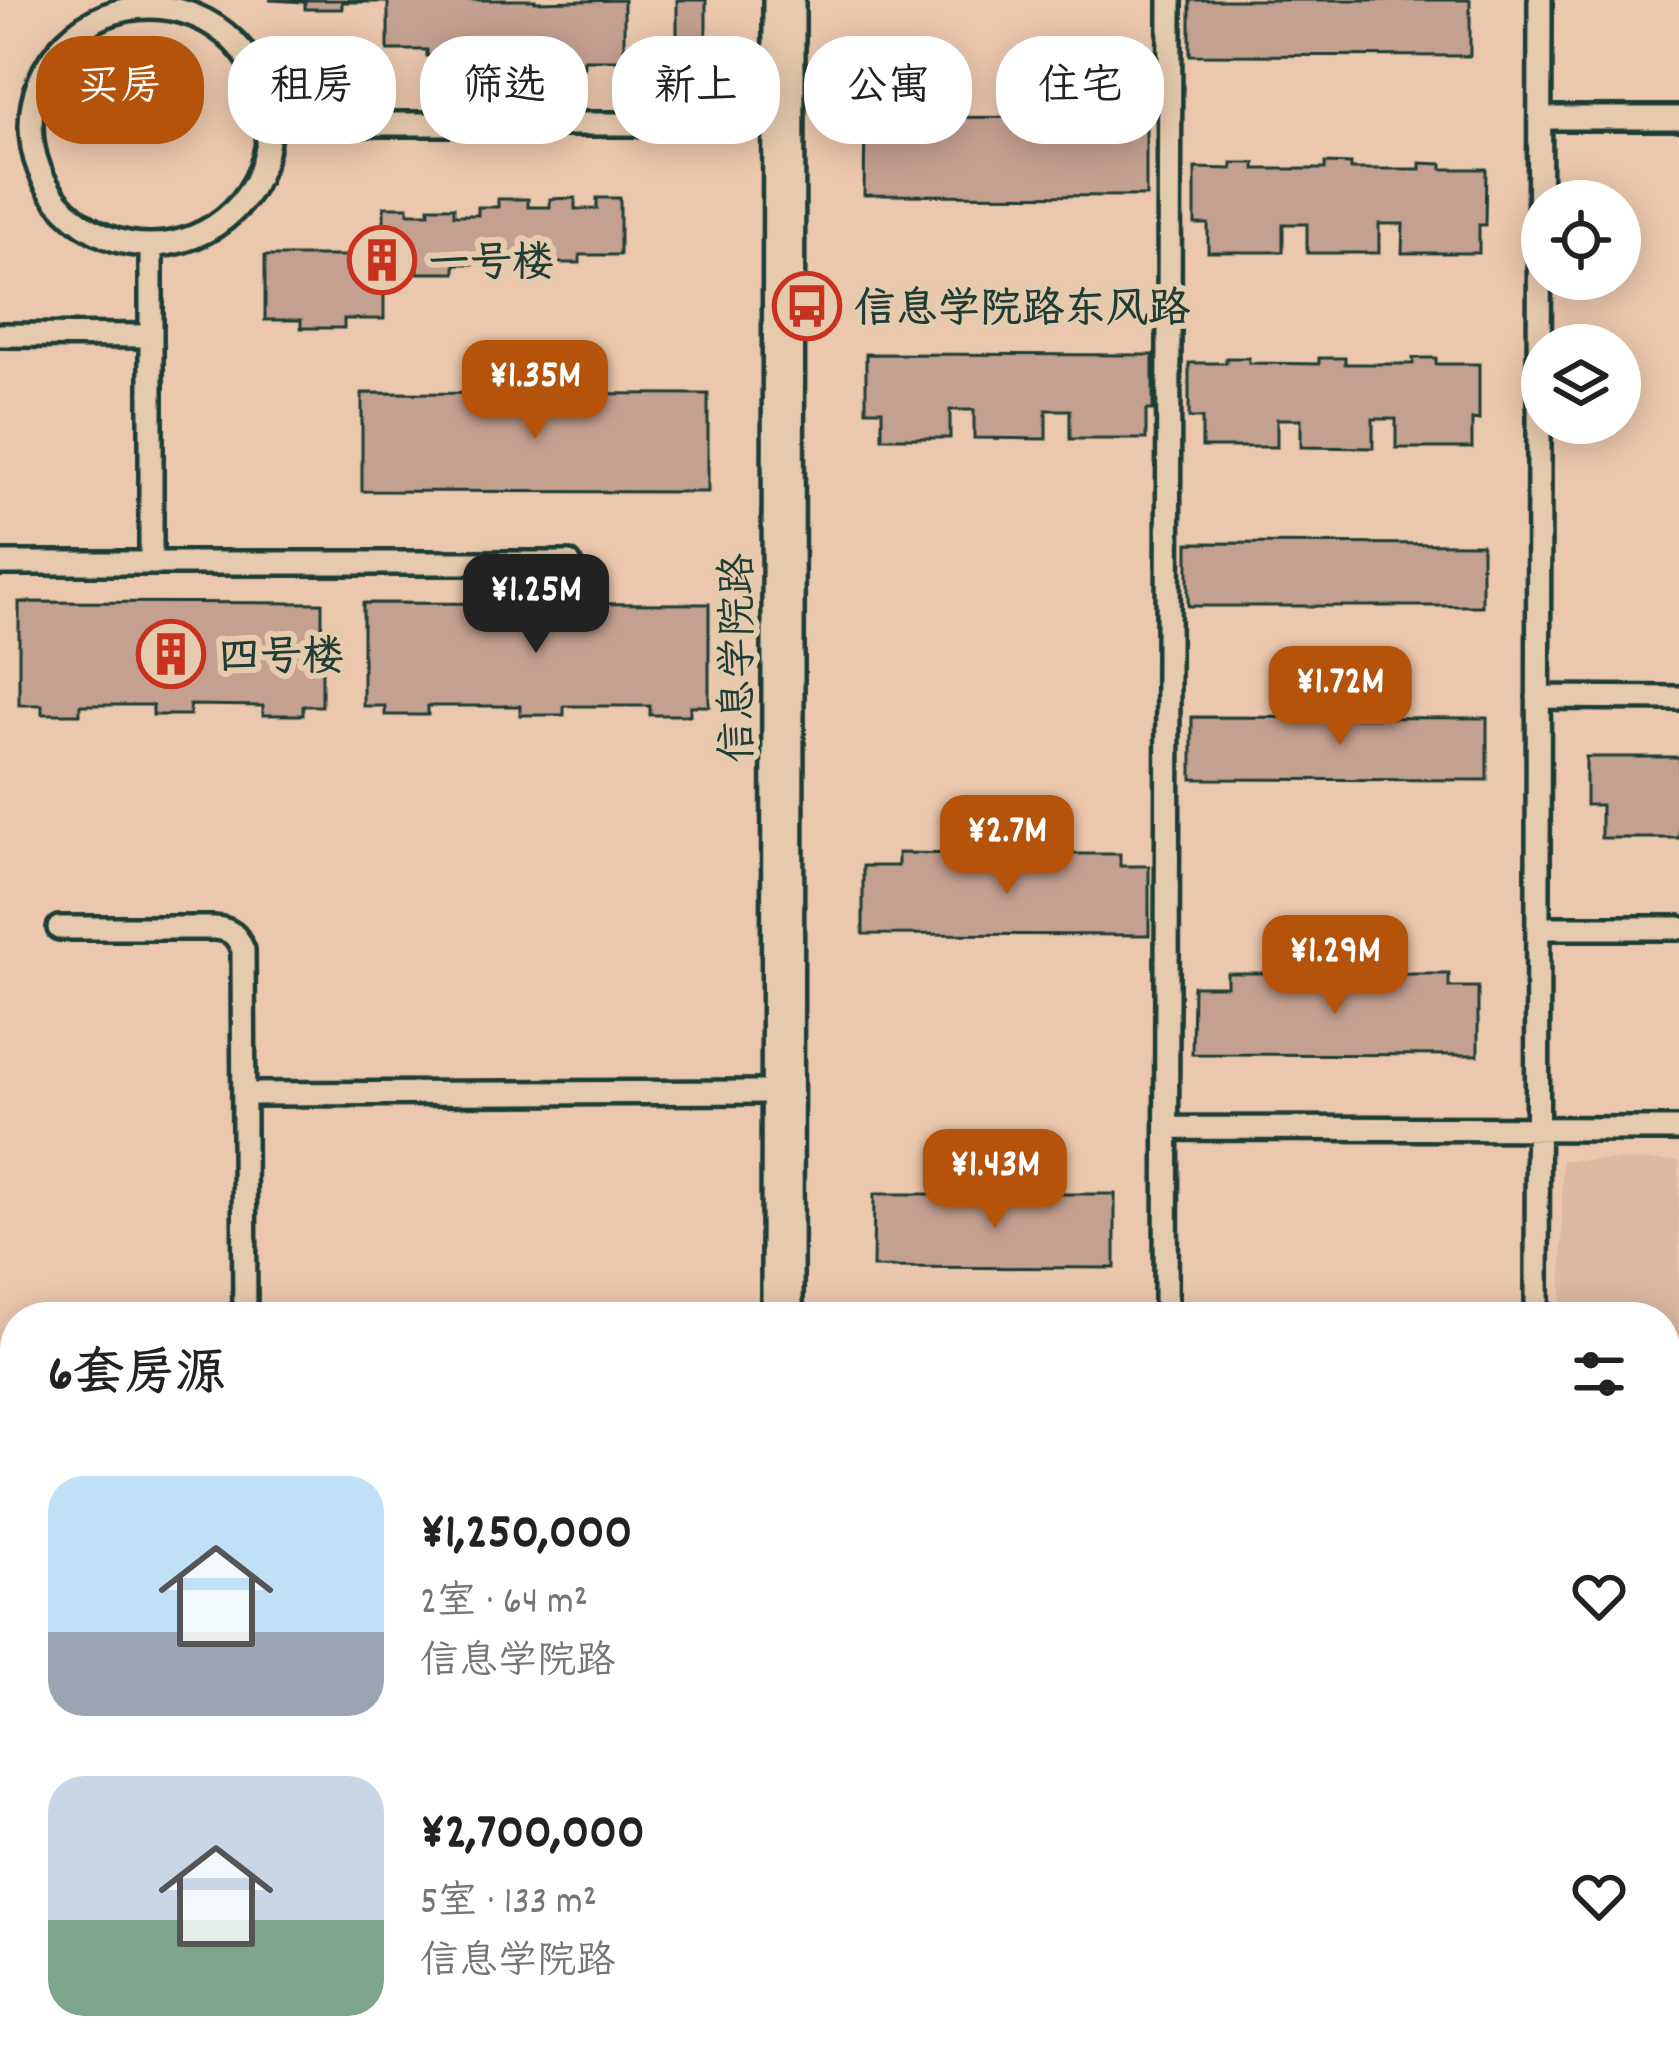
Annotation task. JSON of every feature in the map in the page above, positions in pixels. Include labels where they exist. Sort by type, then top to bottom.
[{"type":"street","name":"信息学院路","points":[[782,1302],[784,0]]},
{"type":"lane","points":[[1166,1302],[1170,0]]},
{"type":"lane","points":[[1537,1302],[1540,0]]},
{"type":"lane","points":[[228,37],[200,17],[149,4],[99,19],[77,32],[58,50],[34,97],[33,151],[42,177],[56,200],[98,233],[124,243],[178,242],[204,233],[245,199],[259,176],[269,144]]},
{"type":"lane","points":[[1540,118],[1679,118]]},
{"type":"lane","points":[[396,124],[784,124]]},
{"type":"lane","points":[[151,245],[151,563]]},
{"type":"lane","points":[[0,335],[151,336]]},
{"type":"lane","points":[[0,563],[569,563]]},
{"type":"lane","points":[[1538,697],[1679,698]]},
{"type":"lane","points":[[59,928],[214,928],[228,929],[238,938],[243,950],[245,1302]]},
{"type":"lane","points":[[1538,928],[1679,928]]},
{"type":"lane","points":[[244,1094],[782,1092]]},
{"type":"lane","points":[[1167,1127],[1679,1129]]},
{"type":"shaded area","points":[[1562,1160],[1679,1161],[1679,1302],[1562,1302]]},
{"type":"building","points":[[269,0],[624,0],[624,36],[612,36],[612,60],[588,60],[588,36],[420,36],[420,50],[396,50],[396,36],[388,36],[388,2],[342,2],[342,9],[305,9],[305,2]]},
{"type":"building","points":[[677,0],[706,0],[706,36],[677,36]]},
{"type":"building","points":[[1190,0],[1470,0],[1470,56],[1190,55]]},
{"type":"building","points":[[972,117],[996,117],[996,144],[1146,144],[1146,196],[864,195],[865,144],[972,144]]},
{"type":"building","points":[[1232,163],[1255,163],[1255,169],[1325,169],[1325,163],[1351,164],[1351,169],[1420,169],[1420,163],[1442,164],[1442,169],[1486,169],[1485,225],[1479,225],[1479,253],[1402,253],[1403,224],[1379,224],[1379,253],[1307,253],[1307,224],[1283,224],[1283,252],[1208,252],[1208,224],[1195,224],[1195,168],[1232,169]]},
{"type":"building","name":"一号楼","points":[[575,198],[575,209],[597,209],[597,198],[620,198],[620,255],[580,255],[580,263],[500,256],[500,264],[455,264],[455,273],[418,273],[418,264],[384,264],[384,319],[344,319],[344,328],[301,328],[301,320],[265,320],[265,256],[384,256],[384,207],[429,213],[429,207],[454,207],[454,215],[478,215],[478,207],[498,207],[498,199],[528,199],[528,207],[550,207],[550,199]]},
{"type":"building","points":[[866,354],[1153,355],[1153,410],[1146,410],[1146,439],[1070,439],[1070,410],[1046,410],[1046,439],[974,438],[974,410],[950,410],[950,438],[882,438],[882,410],[866,410]]},
{"type":"building","points":[[1226,358],[1249,358],[1249,363],[1319,364],[1319,358],[1345,358],[1345,364],[1413,364],[1413,358],[1436,358],[1436,364],[1479,364],[1479,420],[1472,419],[1472,448],[1396,448],[1396,419],[1373,419],[1373,448],[1301,447],[1301,419],[1277,419],[1277,447],[1202,447],[1202,418],[1189,418],[1189,363],[1226,363]]},
{"type":"building","points":[[362,393],[708,394],[708,492],[362,491]]},
{"type":"building","points":[[1188,543],[1482,544],[1482,606],[1188,606]]},
{"type":"building","name":"四号楼","points":[[19,602],[322,603],[322,706],[303,706],[303,715],[263,715],[263,706],[190,705],[190,715],[153,715],[153,705],[80,705],[80,714],[42,714],[42,705],[19,705]]},
{"type":"building","points":[[363,603],[709,604],[709,706],[690,706],[690,715],[650,715],[650,706],[564,706],[564,715],[520,715],[520,706],[428,706],[428,715],[385,715],[385,706],[363,706]]},
{"type":"building","points":[[1192,717],[1487,718],[1487,780],[1192,779]]},
{"type":"building","points":[[1586,757],[1679,757],[1679,838],[1601,838],[1601,805],[1586,805]]},
{"type":"building","points":[[898,853],[974,854],[974,866],[1039,866],[1039,854],[1120,854],[1120,866],[1149,866],[1149,935],[863,934],[863,866],[898,866]]},
{"type":"building","points":[[1227,973],[1303,973],[1303,986],[1368,986],[1368,974],[1449,974],[1449,987],[1478,987],[1478,1055],[1192,1054],[1193,986],[1227,986]]},
{"type":"building","points":[[874,1194],[1115,1194],[1115,1268],[873,1267]]},
{"type":"place","name":"一号楼","points":[[382,260]]},
{"type":"place","name":"信息学院路东风路","points":[[807,306]]},
{"type":"place","name":"四号楼","points":[[171,654]]}]
